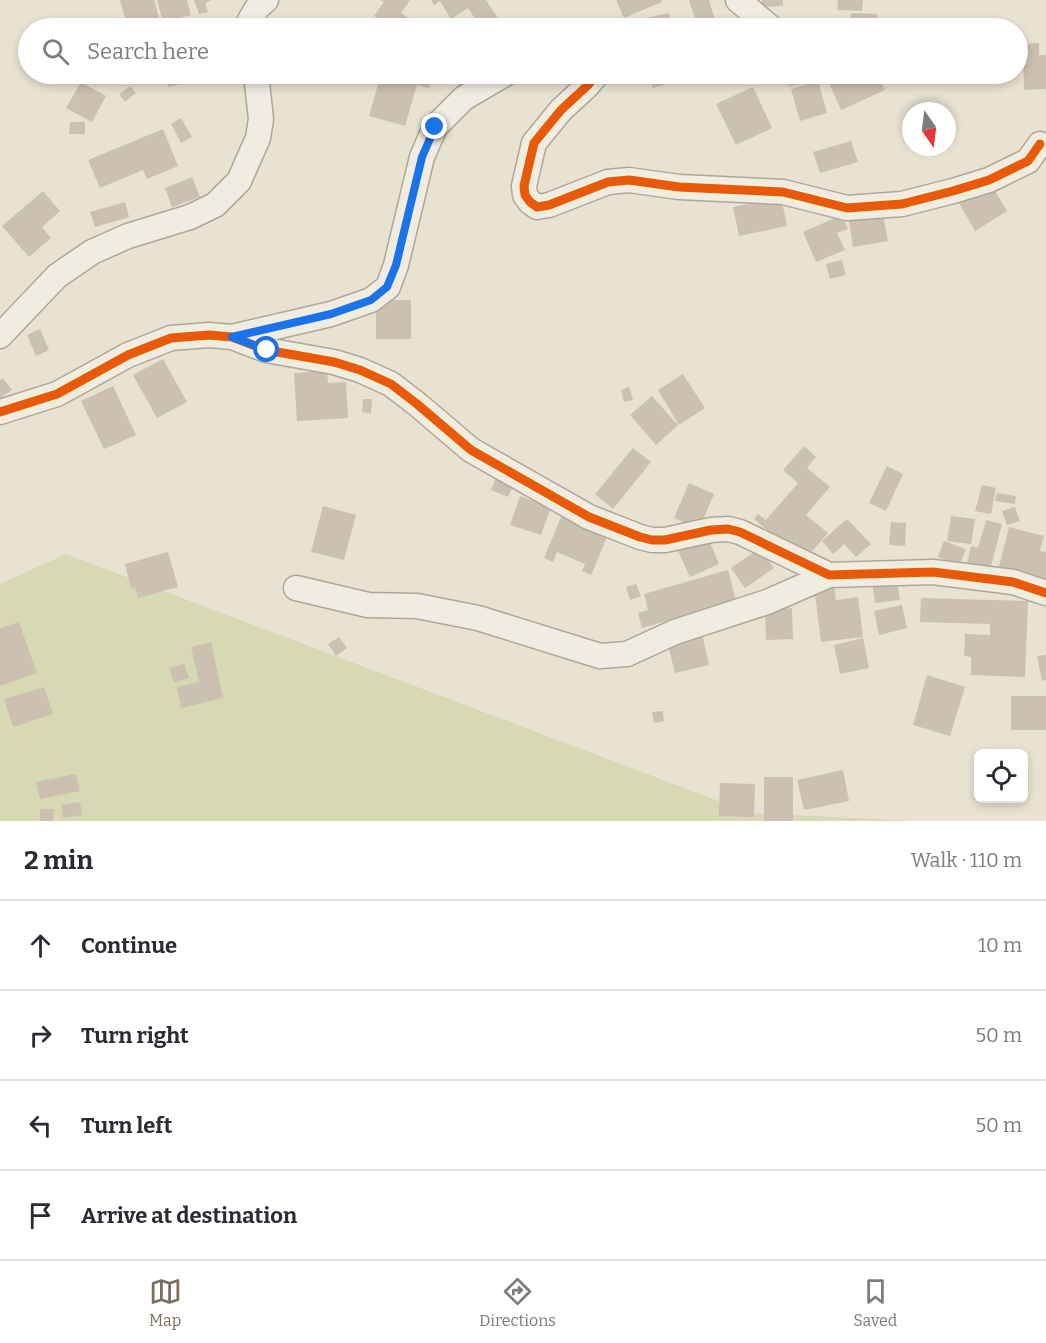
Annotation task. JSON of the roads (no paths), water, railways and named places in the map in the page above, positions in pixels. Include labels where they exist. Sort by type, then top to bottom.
[{"type":"street","points":[[251,18],[257,8],[266,0]]},
{"type":"street","points":[[738,0],[759,18]]},
{"type":"street","points":[[0,336],[57,276],[92,252],[128,236],[190,217],[215,205],[238,181],[258,138],[261,119],[257,84]]},
{"type":"street","points":[[232,337],[331,314],[371,300],[387,287],[396,265],[422,157],[435,127],[464,98],[488,84]]},
{"type":"street","points":[[589,84],[561,110],[534,143],[524,186],[525,195],[537,207],[549,205],[609,182],[629,180],[679,187],[783,192],[847,208],[902,204],[989,180],[1028,161],[1040,144]]},
{"type":"street","points":[[0,412],[57,394],[128,355],[171,338],[209,335],[232,337],[267,350],[334,362],[360,370],[391,384],[471,450],[589,517],[652,540],[665,540],[711,530],[728,529],[740,532],[830,574]]},
{"type":"street","points":[[296,588],[368,605],[417,606],[478,618],[600,656],[627,654],[675,632],[767,602],[830,574],[933,572],[1013,582],[1046,593]]}]
